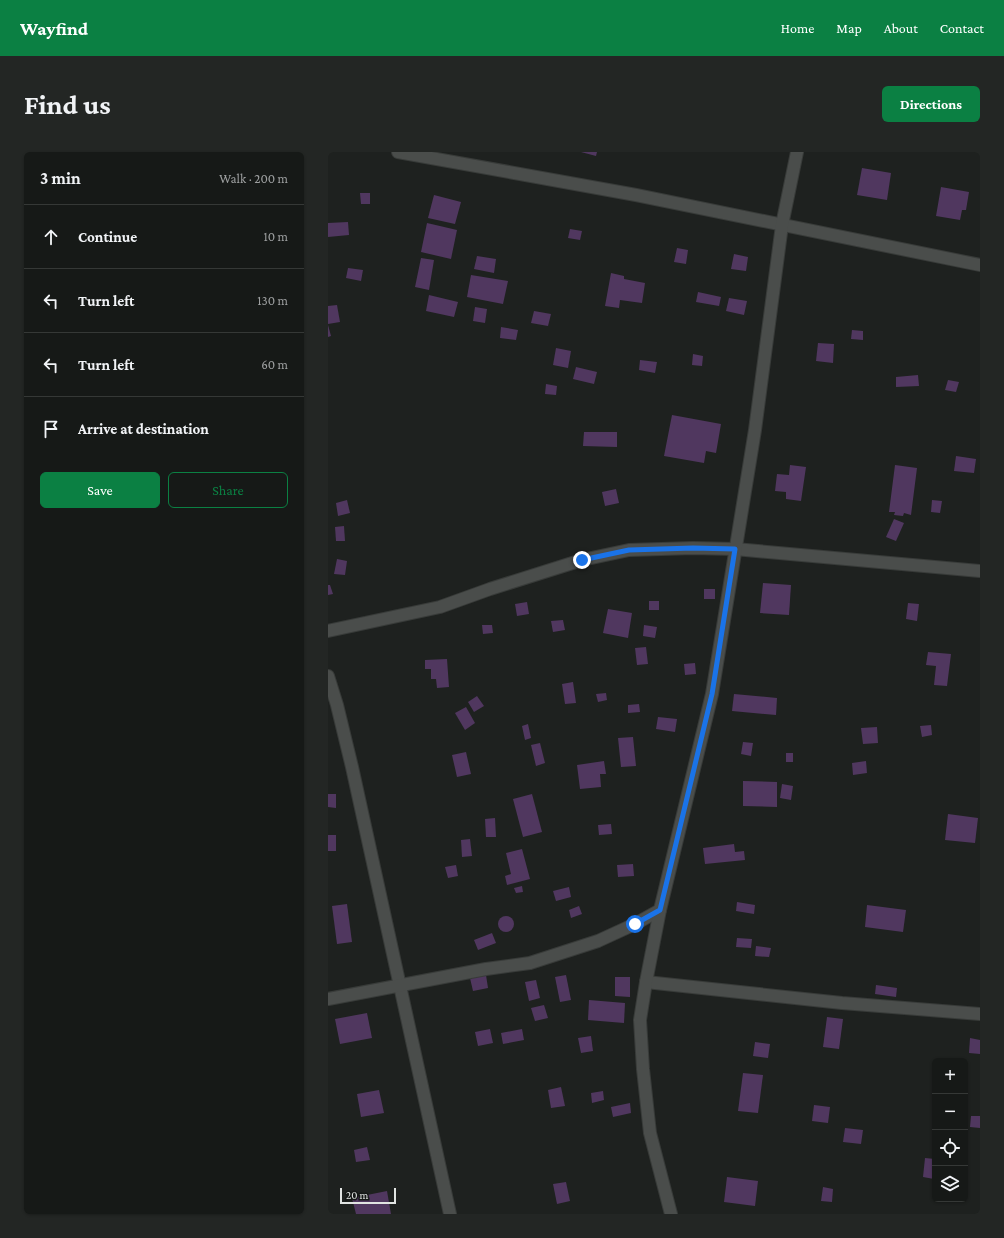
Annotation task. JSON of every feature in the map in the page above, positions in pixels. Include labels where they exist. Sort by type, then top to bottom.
[{"type":"street","points":[[398,152],[414,153],[636,195],[980,265]]},
{"type":"street","points":[[671,1214],[650,1133],[643,1069],[640,1020],[660,910],[712,694],[755,430],[782,225],[797,152]]},
{"type":"street","points":[[328,631],[440,607],[490,589],[582,560],[629,550],[693,548],[735,549],[980,571]]},
{"type":"street","points":[[328,676],[337,705],[352,767],[450,1214]]},
{"type":"street","points":[[328,999],[486,969],[530,963],[598,941],[635,924],[660,910]]},
{"type":"street","points":[[646,982],[842,1003],[980,1014]]},
{"type":"building","points":[[581,152],[597,152],[596,156]]},
{"type":"building","points":[[862,168],[891,173],[887,200],[857,195]]},
{"type":"building","points":[[941,187],[969,192],[966,210],[962,210],[960,220],[936,216]]},
{"type":"building","points":[[360,193],[370,193],[370,204],[361,204]]},
{"type":"building","points":[[434,195],[461,202],[455,224],[428,218]]},
{"type":"building","points":[[348,222],[349,235],[328,237],[328,223]]},
{"type":"building","points":[[427,223],[457,230],[451,259],[421,252]]},
{"type":"building","points":[[570,229],[582,231],[580,240],[568,238]]},
{"type":"building","points":[[677,248],[688,250],[686,264],[674,262]]},
{"type":"building","points":[[734,254],[748,257],[746,271],[731,269]]},
{"type":"building","points":[[477,256],[496,259],[494,273],[474,269]]},
{"type":"building","points":[[421,258],[434,260],[429,290],[415,287]]},
{"type":"building","points":[[348,268],[363,270],[361,281],[346,278]]},
{"type":"building","points":[[611,273],[624,276],[624,279],[645,283],[642,303],[620,300],[619,308],[605,306]]},
{"type":"building","points":[[471,275],[508,281],[503,304],[467,297]]},
{"type":"building","points":[[698,292],[721,297],[719,306],[696,302]]},
{"type":"building","points":[[429,295],[458,302],[454,317],[426,311]]},
{"type":"building","points":[[729,298],[747,301],[744,315],[726,311]]},
{"type":"building","points":[[337,305],[340,322],[328,324],[328,306]]},
{"type":"building","points":[[475,307],[487,309],[485,323],[473,321]]},
{"type":"building","points":[[534,311],[551,314],[548,326],[531,323]]},
{"type":"building","points":[[328,325],[331,336],[328,337]]},
{"type":"building","points":[[501,327],[518,330],[516,340],[500,338]]},
{"type":"building","points":[[852,330],[863,331],[863,340],[851,339]]},
{"type":"building","points":[[818,343],[834,344],[833,363],[816,361]]},
{"type":"building","points":[[556,348],[571,351],[568,368],[553,365]]},
{"type":"building","points":[[693,354],[703,356],[702,366],[692,365]]},
{"type":"building","points":[[640,360],[657,362],[655,373],[639,370]]},
{"type":"building","points":[[576,367],[597,372],[594,384],[573,379]]},
{"type":"building","points":[[918,375],[919,386],[896,387],[896,377]]},
{"type":"building","points":[[948,380],[959,382],[956,392],[945,390]]},
{"type":"building","points":[[546,384],[557,386],[556,395],[545,394]]},
{"type":"building","points":[[672,415],[721,424],[716,453],[706,451],[704,463],[664,456]]},
{"type":"building","points":[[584,432],[617,432],[617,447],[583,446]]},
{"type":"building","points":[[956,456],[976,459],[974,473],[954,471]]},
{"type":"building","points":[[790,465],[806,467],[801,501],[786,499],[786,492],[775,491],[777,474],[789,475]]},
{"type":"building","points":[[895,465],[917,468],[911,515],[904,513],[903,516],[894,515],[895,512],[889,512]]},
{"type":"building","points":[[616,489],[619,503],[605,506],[602,492]]},
{"type":"building","points":[[347,500],[350,513],[338,516],[336,503]]},
{"type":"building","points":[[932,500],[942,501],[940,513],[931,512]]},
{"type":"building","points":[[894,519],[904,523],[896,541],[886,537]]},
{"type":"building","points":[[344,526],[345,541],[336,541],[335,527]]},
{"type":"building","points":[[337,559],[347,561],[345,575],[334,574]]},
{"type":"building","points":[[763,583],[791,585],[789,615],[760,613]]},
{"type":"building","points":[[328,585],[330,585],[333,594],[328,595]]},
{"type":"building","points":[[704,589],[715,589],[715,599],[704,599]]},
{"type":"building","points":[[649,601],[659,601],[659,610],[649,610]]},
{"type":"building","points":[[527,602],[529,614],[517,616],[515,604]]},
{"type":"building","points":[[908,603],[919,604],[917,621],[906,619]]},
{"type":"building","points":[[608,609],[632,613],[628,638],[603,633]]},
{"type":"building","points":[[563,620],[565,630],[553,632],[551,621]]},
{"type":"building","points":[[482,625],[492,625],[493,633],[483,634]]},
{"type":"building","points":[[644,625],[657,627],[655,638],[643,636]]},
{"type":"building","points":[[646,647],[648,664],[637,665],[635,648]]},
{"type":"building","points":[[928,652],[951,654],[947,686],[934,685],[936,666],[926,665]]},
{"type":"building","points":[[447,659],[449,687],[437,688],[436,679],[431,679],[431,669],[425,669],[425,660]]},
{"type":"building","points":[[695,663],[696,674],[685,675],[684,664]]},
{"type":"building","points":[[573,682],[576,703],[565,704],[562,684]]},
{"type":"building","points":[[606,693],[607,700],[598,702],[596,694]]},
{"type":"building","points":[[734,694],[777,698],[776,715],[732,711]]},
{"type":"building","points":[[477,696],[484,706],[474,712],[468,702]]},
{"type":"building","points":[[639,704],[640,712],[628,713],[628,705]]},
{"type":"building","points":[[466,707],[475,723],[465,730],[455,713]]},
{"type":"building","points":[[658,717],[677,719],[675,732],[656,729]]},
{"type":"building","points":[[528,724],[531,738],[525,740],[522,726]]},
{"type":"building","points":[[931,725],[932,735],[922,737],[920,726]]},
{"type":"building","points":[[877,727],[878,743],[863,744],[861,728]]},
{"type":"building","points":[[633,737],[636,766],[621,767],[618,738]]},
{"type":"building","points":[[743,742],[753,743],[751,756],[741,754]]},
{"type":"building","points":[[540,743],[545,763],[536,766],[531,745]]},
{"type":"building","points":[[466,752],[471,774],[457,777],[452,755]]},
{"type":"building","points":[[786,753],[793,753],[793,762],[786,762]]},
{"type":"building","points":[[604,761],[606,774],[600,774],[601,787],[580,789],[577,765]]},
{"type":"building","points":[[866,761],[867,773],[853,775],[852,763]]},
{"type":"building","points":[[743,781],[777,782],[777,807],[743,806]]},
{"type":"building","points":[[782,784],[793,786],[791,800],[780,798]]},
{"type":"building","points":[[328,794],[336,794],[336,808],[328,807]]},
{"type":"building","points":[[532,794],[542,832],[523,837],[513,799]]},
{"type":"building","points":[[948,814],[978,818],[975,843],[945,840]]},
{"type":"building","points":[[495,818],[496,837],[486,837],[485,819]]},
{"type":"building","points":[[611,824],[612,834],[599,835],[598,825]]},
{"type":"building","points":[[328,835],[336,835],[336,851],[328,851]]},
{"type":"building","points":[[470,839],[472,856],[462,857],[461,840]]},
{"type":"building","points":[[734,844],[735,852],[744,851],[745,860],[705,864],[703,848]]},
{"type":"building","points":[[522,849],[530,879],[507,885],[505,876],[511,874],[506,853]]},
{"type":"building","points":[[633,864],[634,876],[618,877],[617,865]]},
{"type":"building","points":[[456,865],[458,876],[448,878],[445,867]]},
{"type":"building","points":[[522,886],[523,892],[516,893],[514,888]]},
{"type":"building","points":[[569,887],[571,897],[556,901],[553,891]]},
{"type":"building","points":[[737,902],[755,905],[754,914],[736,911]]},
{"type":"building","points":[[347,904],[352,942],[337,944],[332,906]]},
{"type":"building","points":[[867,905],[906,910],[903,932],[865,927]]},
{"type":"building","points":[[579,906],[582,914],[571,918],[569,910]]},
{"type":"building","points":[[506,916],[513,921],[514,924],[509,931],[506,932],[499,927],[498,924],[503,917]]},
{"type":"building","points":[[492,933],[496,943],[478,950],[474,940]]},
{"type":"building","points":[[737,938],[752,939],[751,948],[736,947]]},
{"type":"building","points":[[756,946],[771,948],[769,957],[755,956]]},
{"type":"building","points":[[486,975],[488,988],[473,991],[470,978]]},
{"type":"building","points":[[566,975],[571,1000],[560,1002],[555,977]]},
{"type":"building","points":[[615,977],[630,977],[630,997],[615,996]]},
{"type":"building","points":[[536,980],[540,998],[529,1001],[525,982]]},
{"type":"building","points":[[876,985],[897,988],[896,997],[875,994]]},
{"type":"building","points":[[589,1000],[625,1003],[624,1023],[588,1020]]},
{"type":"building","points":[[544,1005],[548,1018],[535,1021],[531,1008]]},
{"type":"building","points":[[367,1013],[372,1038],[340,1044],[335,1019]]},
{"type":"building","points":[[827,1017],[843,1019],[839,1049],[823,1047]]},
{"type":"building","points":[[490,1029],[493,1043],[478,1046],[475,1032]]},
{"type":"building","points":[[522,1029],[524,1040],[503,1044],[501,1033]]},
{"type":"building","points":[[591,1036],[593,1051],[581,1053],[578,1038]]},
{"type":"building","points":[[970,1038],[980,1040],[980,1054],[969,1053]]},
{"type":"building","points":[[755,1042],[770,1044],[768,1058],[753,1056]]},
{"type":"building","points":[[743,1073],[763,1075],[758,1113],[738,1111]]},
{"type":"building","points":[[561,1087],[565,1106],[551,1108],[548,1090]]},
{"type":"building","points":[[379,1090],[384,1113],[361,1117],[357,1094]]},
{"type":"building","points":[[603,1091],[604,1100],[592,1103],[591,1093]]},
{"type":"building","points":[[630,1103],[631,1113],[613,1117],[611,1107]]},
{"type":"building","points":[[814,1105],[830,1107],[828,1123],[812,1121]]},
{"type":"building","points":[[971,1116],[980,1116],[980,1128],[970,1127]]},
{"type":"building","points":[[845,1128],[863,1130],[861,1144],[843,1142]]},
{"type":"building","points":[[367,1147],[370,1160],[356,1162],[354,1150]]},
{"type":"building","points":[[925,1158],[932,1159],[932,1179],[923,1177]]},
{"type":"building","points":[[727,1177],[758,1181],[755,1206],[724,1202]]},
{"type":"building","points":[[566,1182],[570,1201],[557,1204],[553,1184]]},
{"type":"building","points":[[823,1187],[833,1189],[832,1202],[821,1201]]},
{"type":"building","points":[[387,1191],[391,1214],[356,1214],[352,1198]]},
{"type":"route","points":[[582,560],[629,550],[693,548],[735,549],[712,694],[660,910],[635,924]]}]
